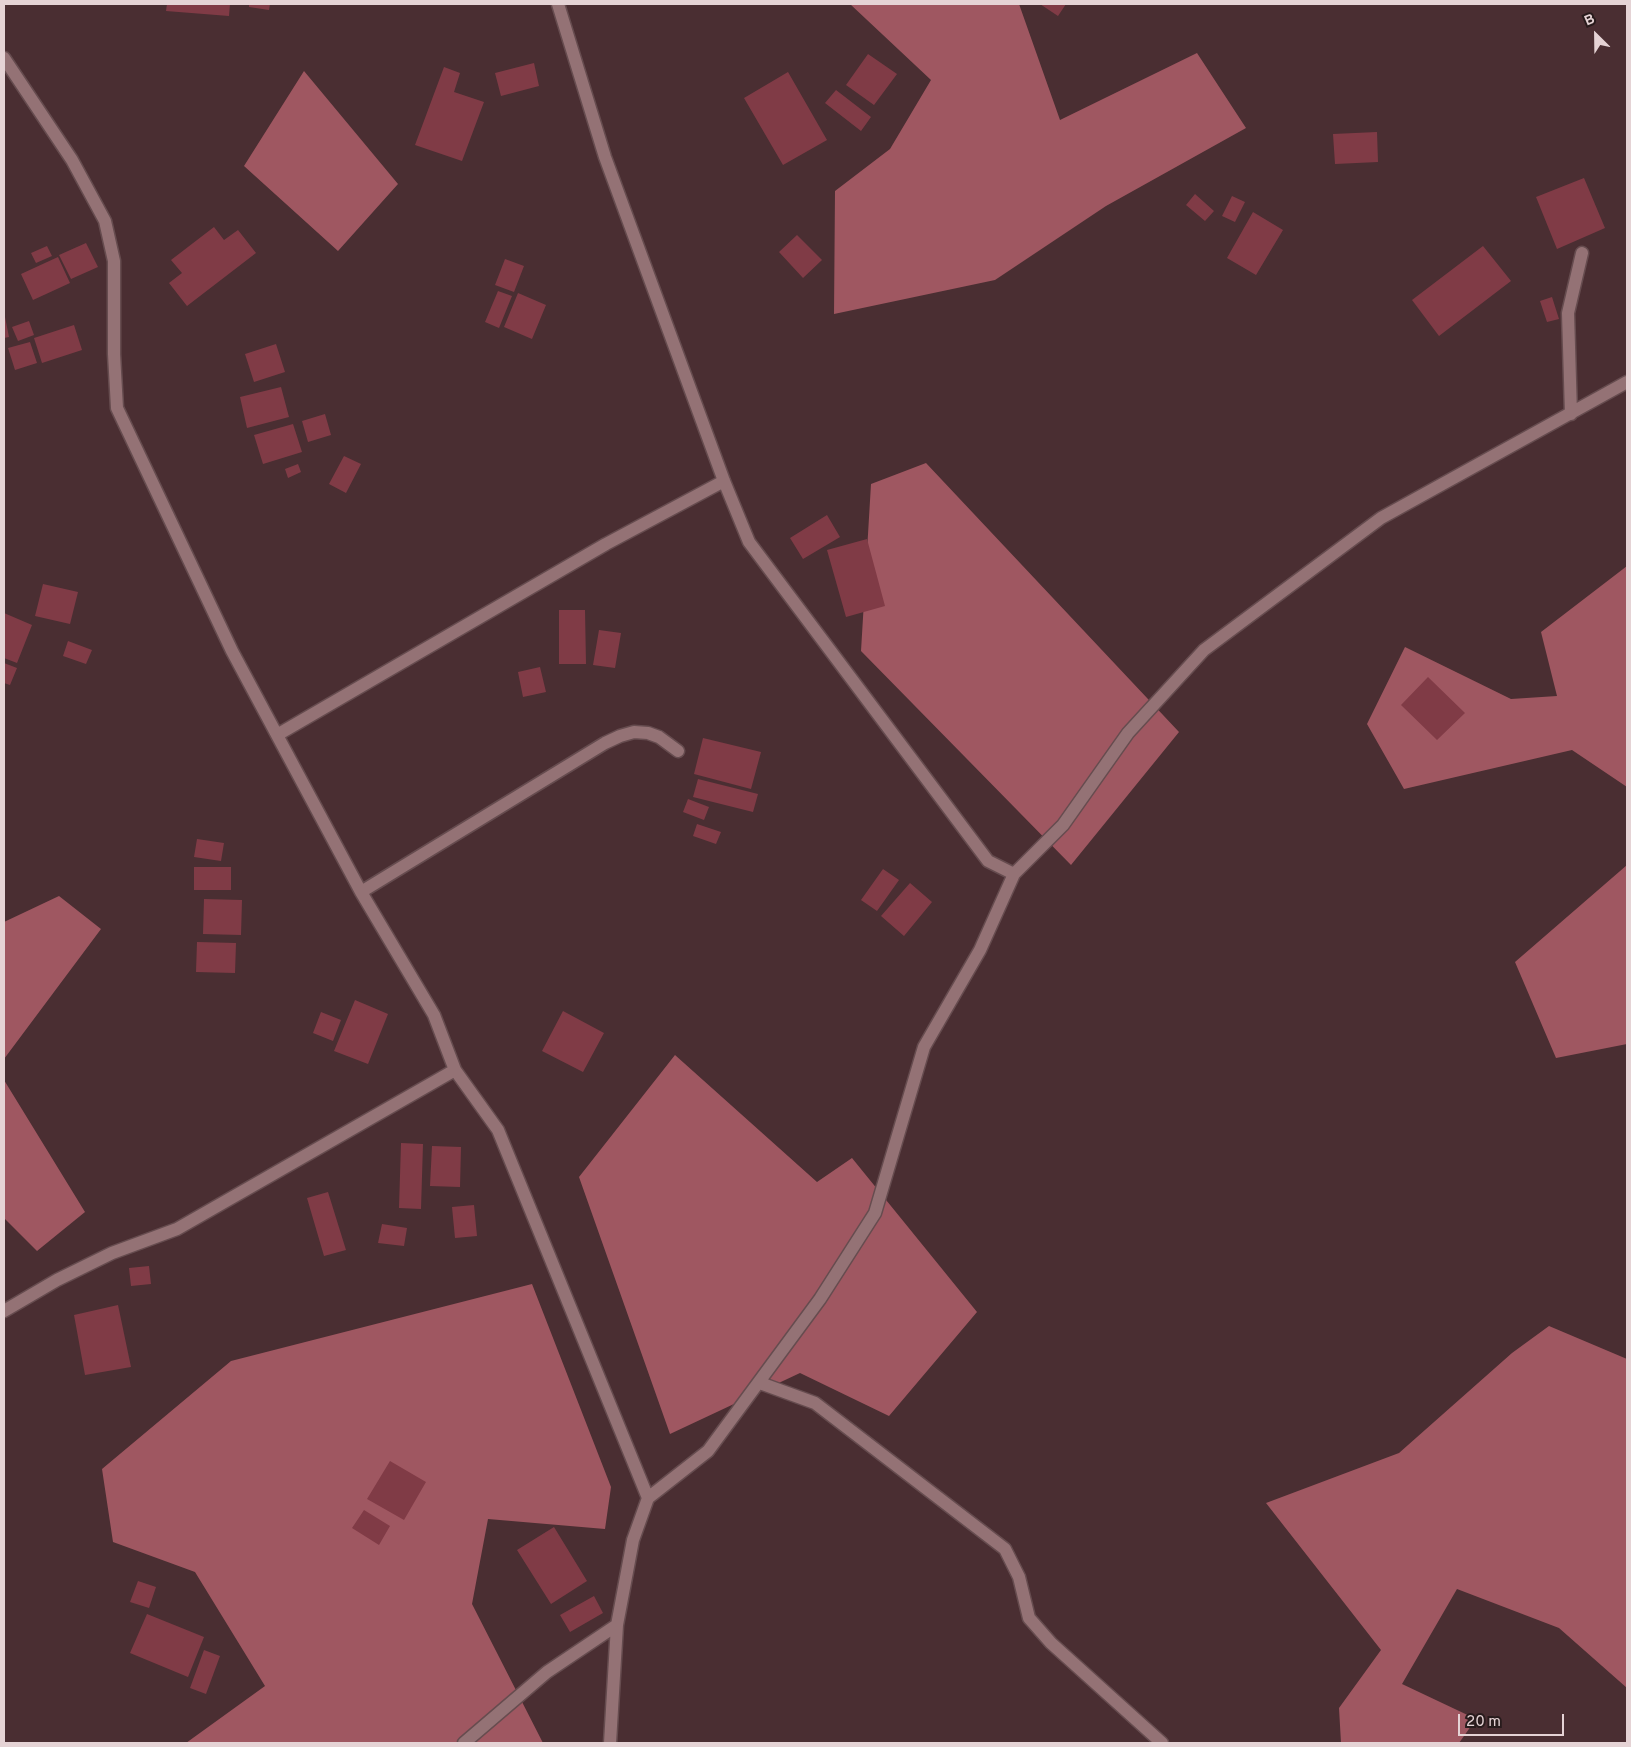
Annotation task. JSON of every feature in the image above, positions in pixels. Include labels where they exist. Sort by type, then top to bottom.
[{"type":"street","points":[[558,4],[605,157],[724,481],[749,542],[988,860],[1014,874]]},
{"type":"street","points":[[4,58],[72,160],[105,221],[114,261],[114,354],[117,408],[232,651],[361,892],[434,1015],[455,1070],[498,1130],[648,1498]]},
{"type":"street","points":[[1571,414],[1568,313],[1582,253]]},
{"type":"street","points":[[610,1743],[617,1625],[633,1540],[648,1498],[708,1450],[760,1383],[820,1299],[875,1213],[924,1047],[980,950],[1014,874],[1063,825],[1128,733],[1204,650],[1380,518],[1626,386]]},
{"type":"street","points":[[277,735],[606,544],[724,481]]},
{"type":"street","points":[[361,892],[605,742],[634,732],[648,733],[678,751]]},
{"type":"street","points":[[4,1311],[57,1280],[112,1253],[177,1229],[455,1070]]},
{"type":"street","points":[[760,1383],[815,1403],[1005,1549],[1019,1577],[1029,1618],[1050,1643],[1162,1743]]},
{"type":"street","points":[[464,1743],[547,1672],[617,1625]]},
{"type":"shaded area","points":[[850,4],[1019,4],[1060,120],[1197,53],[1246,128],[1106,206],[995,280],[834,314],[835,191],[890,149],[931,80]]},
{"type":"shaded area","points":[[304,71],[398,184],[338,251],[244,166]]},
{"type":"shaded area","points":[[926,463],[1179,732],[1071,865],[861,651],[871,484]]},
{"type":"shaded area","points":[[1627,566],[1627,787],[1572,750],[1404,789],[1367,724],[1405,647],[1511,699],[1557,696],[1541,632]]},
{"type":"shaded area","points":[[1627,865],[1627,1044],[1556,1058],[1515,962]]},
{"type":"shaded area","points":[[59,896],[101,929],[4,1059],[4,922]]},
{"type":"shaded area","points":[[675,1055],[817,1182],[852,1158],[977,1312],[889,1416],[800,1373],[670,1434],[579,1177]]},
{"type":"shaded area","points":[[4,1080],[85,1212],[37,1251],[4,1218]]},
{"type":"shaded area","points":[[532,1284],[611,1487],[605,1529],[488,1519],[472,1604],[543,1743],[186,1743],[265,1686],[195,1572],[113,1542],[102,1469],[231,1361]]},
{"type":"shaded area","points":[[1549,1326],[1627,1359],[1627,1688],[1559,1628],[1457,1589],[1402,1684],[1476,1719],[1459,1743],[1341,1743],[1339,1708],[1381,1650],[1266,1503],[1399,1453],[1512,1353]]},
{"type":"building","points":[[167,4],[230,4],[229,16],[166,11]]},
{"type":"building","points":[[249,4],[270,4],[269,10],[249,7]]},
{"type":"building","points":[[1040,4],[1066,4],[1058,16]]},
{"type":"building","points":[[868,54],[897,74],[874,105],[846,85]]},
{"type":"building","points":[[534,63],[539,86],[501,96],[495,73]]},
{"type":"building","points":[[444,67],[460,73],[454,92],[484,102],[462,161],[415,145]]},
{"type":"building","points":[[788,72],[827,140],[783,165],[744,98]]},
{"type":"building","points":[[836,90],[871,117],[861,131],[825,103]]},
{"type":"building","points":[[1377,132],[1378,162],[1335,164],[1333,134]]},
{"type":"building","points":[[1584,178],[1605,228],[1557,249],[1536,197]]},
{"type":"building","points":[[1195,194],[1214,211],[1205,221],[1186,205]]},
{"type":"building","points":[[1232,196],[1245,202],[1235,222],[1222,216]]},
{"type":"building","points":[[1253,212],[1283,230],[1256,275],[1227,258]]},
{"type":"building","points":[[214,227],[224,240],[238,230],[256,253],[187,306],[169,283],[182,273],[171,260]]},
{"type":"building","points":[[797,235],[822,260],[803,278],[779,252]]},
{"type":"building","points":[[86,243],[98,267],[71,279],[59,255]]},
{"type":"building","points":[[47,246],[52,256],[36,263],[31,253]]},
{"type":"building","points":[[1483,246],[1511,281],[1439,336],[1412,300]]},
{"type":"building","points":[[58,257],[70,283],[33,300],[21,274]]},
{"type":"building","points":[[505,259],[524,266],[514,292],[495,285]]},
{"type":"building","points":[[498,291],[512,296],[499,328],[485,322]]},
{"type":"building","points":[[518,293],[546,305],[532,339],[504,327]]},
{"type":"building","points":[[1552,297],[1559,319],[1547,322],[1540,301]]},
{"type":"building","points":[[4,318],[9,337],[4,338]]},
{"type":"building","points":[[29,321],[34,335],[18,341],[12,327]]},
{"type":"building","points":[[74,325],[82,350],[42,363],[34,338]]},
{"type":"building","points":[[30,342],[37,363],[15,370],[8,348]]},
{"type":"building","points":[[276,344],[285,372],[254,382],[245,354]]},
{"type":"building","points":[[281,387],[289,417],[247,428],[240,397]]},
{"type":"building","points":[[325,414],[331,435],[308,442],[302,421]]},
{"type":"building","points":[[293,424],[302,452],[263,464],[254,435]]},
{"type":"building","points":[[344,456],[361,464],[346,493],[329,484]]},
{"type":"building","points":[[298,464],[301,472],[288,478],[285,469]]},
{"type":"building","points":[[827,515],[840,537],[803,559],[790,538]]},
{"type":"building","points":[[867,539],[885,606],[846,617],[827,550]]},
{"type":"building","points":[[43,584],[78,592],[70,624],[35,616]]},
{"type":"building","points":[[559,610],[585,610],[586,664],[559,664]]},
{"type":"building","points":[[4,613],[32,625],[17,663],[4,658]]},
{"type":"building","points":[[599,630],[621,633],[615,668],[593,665]]},
{"type":"building","points":[[68,641],[92,650],[86,664],[63,656]]},
{"type":"building","points":[[4,663],[17,668],[10,685],[4,683]]},
{"type":"building","points":[[540,667],[546,692],[523,697],[518,672]]},
{"type":"building","points":[[1428,677],[1465,713],[1437,740],[1401,705]]},
{"type":"building","points":[[703,738],[761,752],[751,789],[694,774]]},
{"type":"building","points":[[698,779],[758,794],[753,812],[693,797]]},
{"type":"building","points":[[688,799],[709,807],[704,820],[683,812]]},
{"type":"building","points":[[697,824],[721,832],[716,844],[693,836]]},
{"type":"building","points":[[197,839],[224,843],[221,861],[194,857]]},
{"type":"building","points":[[194,867],[231,867],[231,890],[194,890]]},
{"type":"building","points":[[883,869],[899,880],[877,911],[861,900]]},
{"type":"building","points":[[910,883],[932,902],[904,936],[881,916]]},
{"type":"building","points":[[204,899],[242,900],[241,935],[203,934]]},
{"type":"building","points":[[197,942],[236,943],[235,973],[196,972]]},
{"type":"building","points":[[355,1000],[388,1014],[368,1064],[334,1051]]},
{"type":"building","points":[[563,1011],[604,1033],[583,1072],[542,1051]]},
{"type":"building","points":[[321,1012],[341,1020],[333,1041],[313,1033]]},
{"type":"building","points":[[401,1143],[423,1144],[421,1209],[399,1208]]},
{"type":"building","points":[[432,1146],[461,1147],[460,1187],[430,1186]]},
{"type":"building","points":[[328,1192],[346,1250],[324,1256],[307,1198]]},
{"type":"building","points":[[474,1205],[477,1236],[455,1238],[452,1207]]},
{"type":"building","points":[[382,1224],[407,1228],[404,1246],[378,1243]]},
{"type":"building","points":[[149,1266],[151,1284],[131,1286],[129,1268]]},
{"type":"building","points":[[118,1305],[131,1367],[85,1375],[74,1315]]},
{"type":"building","points":[[390,1461],[426,1482],[404,1520],[367,1499]]},
{"type":"building","points":[[364,1510],[390,1526],[379,1545],[352,1528]]},
{"type":"building","points":[[554,1527],[587,1581],[551,1604],[517,1550]]},
{"type":"building","points":[[138,1581],[156,1587],[149,1608],[130,1602]]},
{"type":"building","points":[[594,1596],[603,1613],[570,1632],[560,1615]]},
{"type":"building","points":[[147,1614],[204,1637],[188,1677],[130,1653]]},
{"type":"building","points":[[204,1650],[220,1656],[206,1694],[190,1688]]}]
